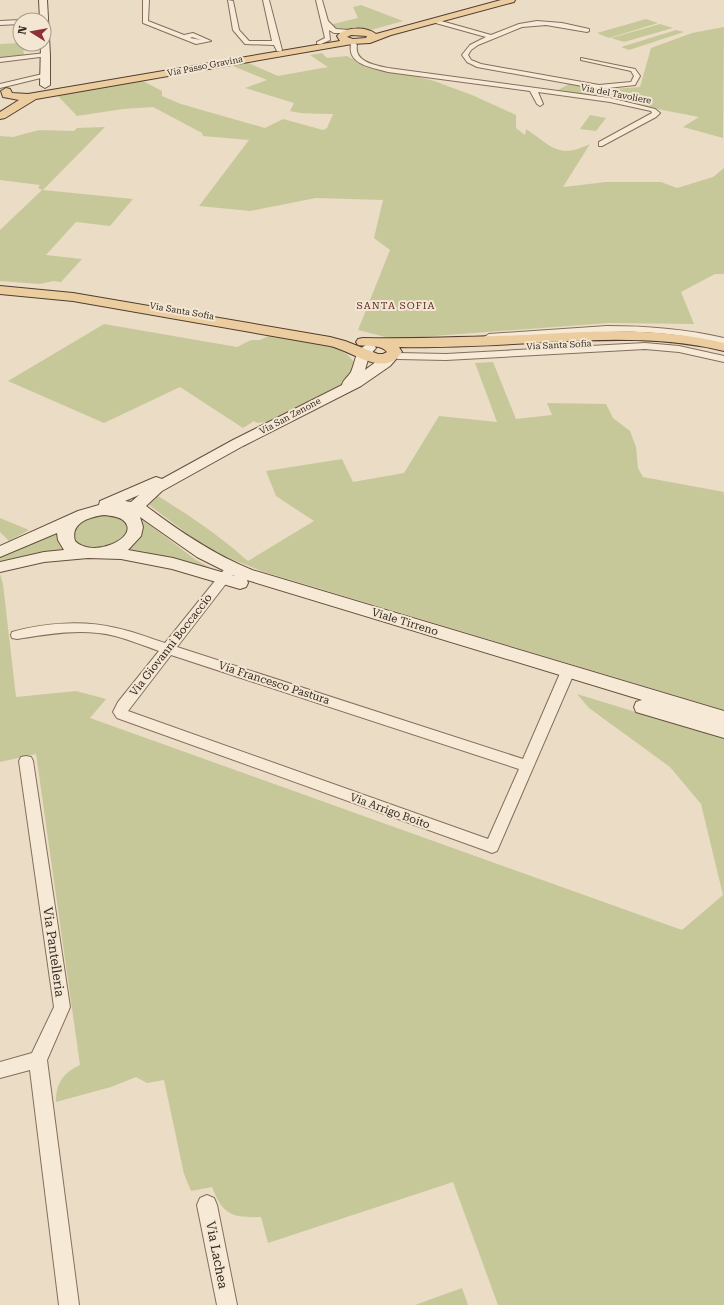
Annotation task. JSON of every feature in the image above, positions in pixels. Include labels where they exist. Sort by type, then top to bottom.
[{"type":"main road","points":[[346,38],[362,32],[394,26],[492,0]]},
{"type":"main road","points":[[346,38],[363,42],[434,20],[511,0]]},
{"type":"main road","points":[[362,32],[372,35],[370,40]]},
{"type":"main road","name":"Via Passo Gravina","points":[[31,95],[46,85],[72,85],[127,78],[278,46],[319,43],[346,38]]},
{"type":"main road","name":"Via Passo Gravina","points":[[31,95],[128,81],[246,59],[346,38]]},
{"type":"main road","points":[[5,93],[31,95]]},
{"type":"main road","points":[[1,117],[14,102],[5,93]]},
{"type":"main road","points":[[1,117],[31,95]]},
{"type":"main road","name":"Via Santa Sofia","points":[[0,286],[80,294],[377,351],[421,353],[643,340],[686,344],[724,353]]},
{"type":"main road","name":"Via Santa Sofia","points":[[0,290],[73,297],[377,351],[426,342],[653,335],[699,340],[724,347]]},
{"type":"street","points":[[43,0],[44,12]]},
{"type":"street","points":[[146,0],[145,22],[184,37]]},
{"type":"street","points":[[266,0],[278,46]]},
{"type":"street","points":[[319,0],[326,22],[328,39],[319,43]]},
{"type":"street","name":"Via Passo Gravina","points":[[230,1],[236,30],[247,43],[278,46]]},
{"type":"street","points":[[434,20],[492,37]]},
{"type":"street","points":[[0,23],[12,22]]},
{"type":"street","points":[[326,22],[334,31],[354,45],[354,54],[363,61]]},
{"type":"street","points":[[583,59],[633,70],[637,76],[633,84],[600,87],[489,68],[469,61],[465,55],[468,49],[492,37],[520,26],[532,24],[554,25],[587,30]]},
{"type":"street","points":[[326,31],[331,35],[346,38]]},
{"type":"street","points":[[363,61],[360,49],[370,40]]},
{"type":"street","points":[[46,52],[46,85]]},
{"type":"street","points":[[0,60],[46,55]]},
{"type":"street","name":"Via del Tavoliere","points":[[363,61],[372,66],[388,70],[610,100],[653,110],[656,113],[654,116],[602,144]]},
{"type":"street","points":[[5,93],[46,75]]},
{"type":"street","points":[[533,90],[540,104]]},
{"type":"street","points":[[426,342],[631,329],[691,333],[724,341]]},
{"type":"street","points":[[377,351],[446,357],[645,346],[680,349],[724,360]]},
{"type":"street","points":[[341,389],[351,382],[377,351]]},
{"type":"street","points":[[341,389],[356,383],[385,363],[377,351]]},
{"type":"street","name":"Via San Zenone","points":[[238,443],[341,389]]},
{"type":"street","points":[[238,443],[157,488],[134,513],[136,527],[134,536],[131,540],[116,550],[95,553],[75,549],[67,542],[65,533],[70,524],[90,513],[238,443]]},
{"type":"street","name":"Viale Tirreno","points":[[0,552],[90,513],[119,506],[134,513],[140,510],[227,573]]},
{"type":"street","name":"Viale Tirreno","points":[[0,567],[44,557],[95,553],[153,558],[227,573],[724,726]]},
{"type":"street","name":"Via Giovanni Boccaccio","points":[[120,712],[123,706],[227,573]]},
{"type":"street","name":"Via Francesco Pastura","points":[[16,635],[70,627],[102,628],[527,766]]},
{"type":"street","name":"Via Arrigo Boito","points":[[120,712],[124,715],[492,847],[566,677]]},
{"type":"street","name":"Via Pantelleria","points":[[26,762],[62,1007],[38,1060]]},
{"type":"street","points":[[0,1070],[38,1060],[69,1305]]},
{"type":"street","name":"Via Lachea","points":[[207,1205],[227,1305]]},
{"type":"green space","points":[[361,5],[403,21],[371,30],[337,30],[333,28],[333,24],[358,18],[353,7]]},
{"type":"green space","points":[[646,19],[658,23],[609,38],[597,33]]},
{"type":"green space","points":[[660,24],[673,28],[624,42],[611,38]]},
{"type":"green space","points":[[724,27],[723,138],[683,127],[699,117],[558,90],[569,84],[599,90],[640,87],[651,48],[692,33]]},
{"type":"green space","points":[[676,30],[684,32],[629,50],[621,47]]},
{"type":"green space","points":[[12,43],[12,52],[24,52],[24,56],[0,59],[0,44]]},
{"type":"green space","points":[[322,53],[327,58],[347,56],[369,67],[434,81],[472,95],[516,115],[516,128],[525,135],[526,129],[556,149],[570,151],[590,144],[563,187],[606,182],[661,182],[677,188],[713,177],[724,168],[724,274],[715,274],[681,292],[694,324],[609,323],[393,339],[358,330],[390,250],[374,238],[383,200],[316,198],[250,211],[199,206],[249,140],[203,136],[202,133],[153,107],[123,109],[77,116],[56,94],[63,95],[70,91],[141,80],[162,91],[162,96],[181,104],[265,128],[283,119],[323,130],[327,128],[333,114],[290,111],[294,103],[245,88],[267,80],[228,64],[244,61],[278,76],[328,67],[310,55]]},
{"type":"green space","points":[[590,115],[606,118],[596,131],[580,129]]},
{"type":"green space","points":[[105,127],[43,190],[133,199],[110,226],[76,222],[46,255],[82,259],[61,282],[54,281],[40,284],[0,281],[0,230],[42,190],[38,188],[40,185],[0,180],[0,136],[13,137],[39,130],[74,131],[77,128]]},
{"type":"green space","points":[[104,324],[237,347],[251,340],[260,340],[271,335],[337,348],[348,355],[354,362],[354,368],[347,381],[268,422],[257,423],[254,421],[243,428],[180,387],[104,423],[8,381]]},
{"type":"green space","points":[[493,362],[516,419],[552,415],[547,403],[606,404],[613,418],[630,431],[636,447],[638,468],[643,477],[724,492],[724,710],[264,572],[231,559],[200,543],[149,505],[153,498],[158,496],[227,543],[248,561],[314,521],[276,496],[266,471],[342,459],[353,482],[404,473],[439,416],[497,422],[475,363]]},
{"type":"green space","points":[[97,514],[123,517],[130,529],[120,543],[102,548],[90,548],[79,544],[74,540],[75,528],[77,525],[83,520]]},
{"type":"green space","points":[[138,516],[196,560],[215,570],[170,557],[126,550],[136,543],[141,536]]},
{"type":"green space","points":[[0,518],[29,530],[9,541],[0,532]]},
{"type":"green space","points":[[57,531],[67,551],[0,563],[0,556]]},
{"type":"green space","points":[[0,574],[3,584],[16,697],[76,691],[106,699],[90,718],[682,930],[723,895],[701,804],[670,767],[589,708],[577,694],[724,739],[724,1305],[498,1305],[453,1182],[268,1243],[261,1217],[243,1217],[230,1213],[220,1204],[212,1187],[191,1191],[184,1174],[164,1080],[147,1083],[136,1077],[111,1087],[56,1102],[57,1089],[62,1079],[69,1071],[80,1065],[36,754],[0,762]]},
{"type":"green space","points":[[462,1288],[468,1305],[415,1305]]},
{"type":"district","name":"SANTA SOFIA","points":[[396,305]]}]
